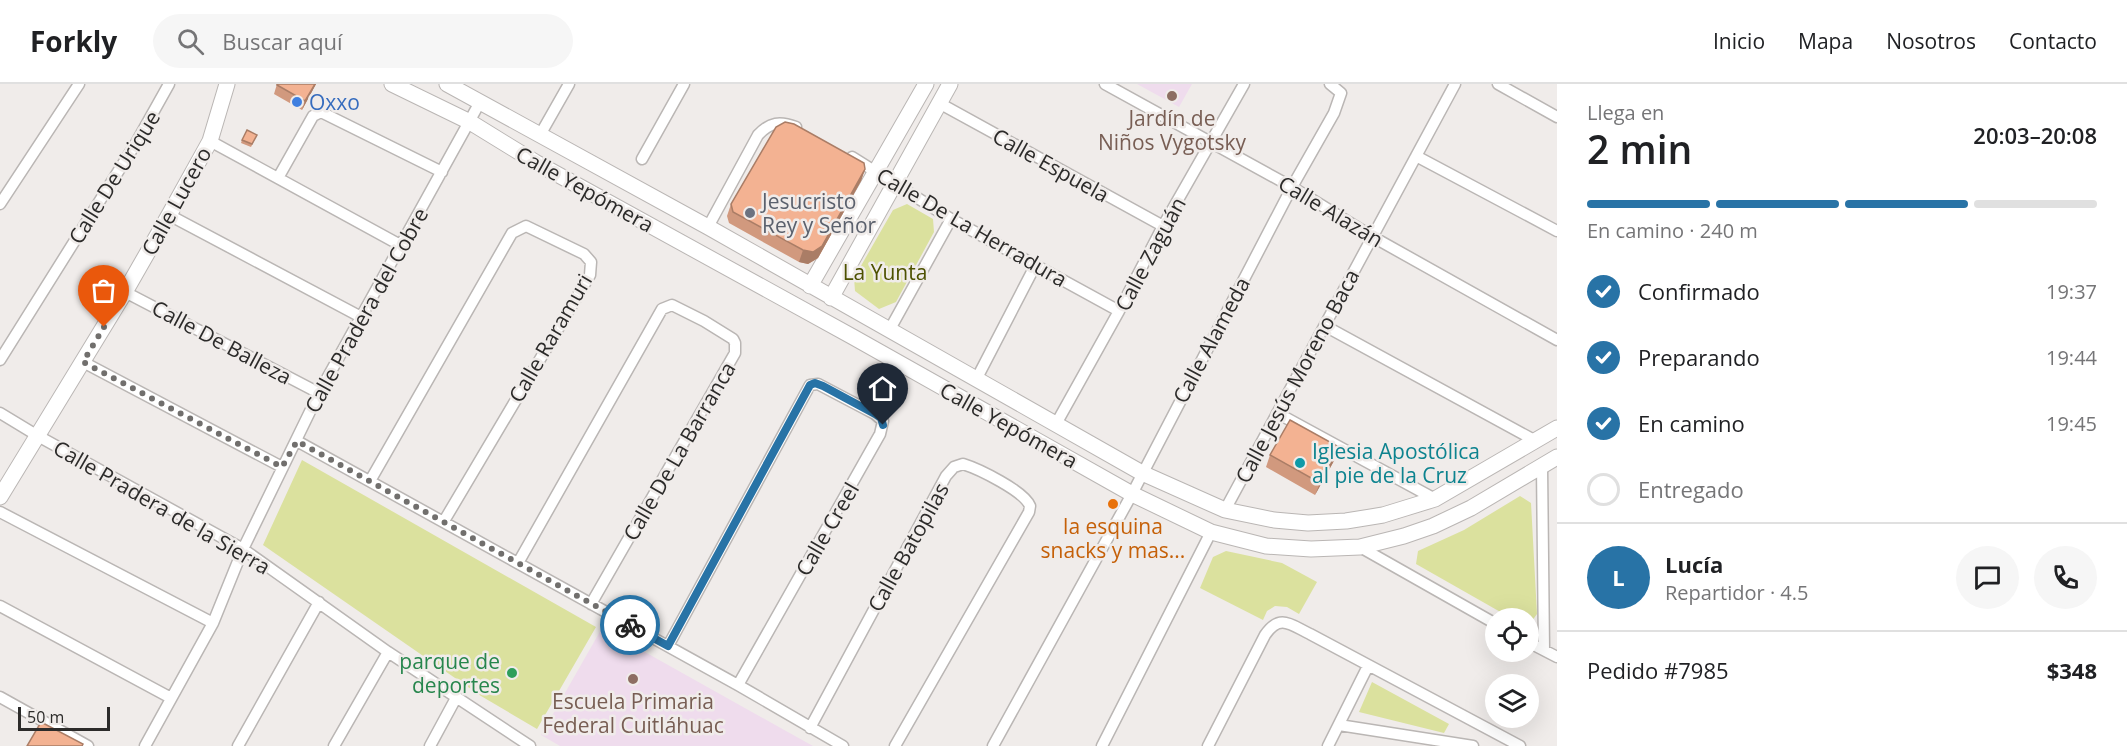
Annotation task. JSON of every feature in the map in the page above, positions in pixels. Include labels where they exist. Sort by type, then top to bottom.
[{"type":"main road","name":"Calle Lucero","points":[[0,497],[125,292],[210,141],[227,84]]},
{"type":"main road","name":"Calle Yepómera","points":[[392,84],[470,122],[535,162],[1132,494],[1211,532],[1266,546],[1311,549],[1360,547],[1433,526],[1471,508],[1557,457]]},
{"type":"main road","points":[[831,298],[950,84]]},
{"type":"main road","name":"Calle Yepómera","points":[[454,85],[480,102],[708,227],[1142,473],[1225,510],[1274,520],[1308,523],[1346,521],[1383,515],[1435,499],[1557,428]]},
{"type":"main road","points":[[810,286],[876,170],[920,86]]},
{"type":"street","points":[[0,204],[79,84]]},
{"type":"street","name":"Calle De Urique","points":[[0,360],[136,143],[169,84]]},
{"type":"street","points":[[540,135],[569,84]]},
{"type":"street","points":[[642,159],[684,84]]},
{"type":"street","name":"Calle Alazán","points":[[1105,84],[1292,187],[1373,237],[1557,340]]},
{"type":"street","name":"Calle Zaguán","points":[[1056,424],[1163,226],[1244,84]]},
{"type":"street","name":"Calle Alameda","points":[[993,746],[1132,494],[1292,187],[1339,102],[1341,93],[1330,84]]},
{"type":"street","name":"Calle Jesús Moreno Baca","points":[[1225,510],[1455,84]]},
{"type":"street","points":[[1498,84],[1557,117]]},
{"type":"street","name":"Calle Pradera del Cobre","points":[[145,746],[213,623],[243,549],[319,393],[480,102]]},
{"type":"street","name":"Calle Espuela","points":[[939,103],[1163,226]]},
{"type":"street","points":[[278,178],[314,116],[321,112],[442,172]]},
{"type":"street","points":[[708,227],[758,135],[765,128],[782,123],[806,132]]},
{"type":"street","points":[[210,141],[402,246]]},
{"type":"street","name":"Calle De La Herradura","points":[[839,150],[876,170],[951,219],[1119,311]]},
{"type":"street","points":[[1416,156],[1557,231]]},
{"type":"street","points":[[169,215],[361,317]]},
{"type":"street","points":[[890,329],[951,219]]},
{"type":"street","name":"Calle Raramuri","points":[[370,481],[512,233],[526,226],[584,254],[591,262],[590,275],[444,521]]},
{"type":"street","points":[[976,378],[1035,266]]},
{"type":"street","name":"Calle De Balleza","points":[[125,292],[319,393]]},
{"type":"street","name":"Calle De La Barranca","points":[[518,563],[662,309],[672,306],[704,321],[733,339],[735,353],[591,604]]},
{"type":"street","points":[[1325,326],[1534,440]]},
{"type":"street","points":[[83,362],[282,467]]},
{"type":"street","name":"Calle Creel","points":[[668,646],[810,385],[818,384],[875,414],[883,422],[880,434],[738,685]]},
{"type":"street","name":"Calle Pradera de la Sierra","points":[[0,413],[243,549],[456,698],[530,746]]},
{"type":"street","points":[[1277,413],[1435,499]]},
{"type":"street","points":[[297,441],[738,685],[843,746]]},
{"type":"street","name":"Calle Batopilas","points":[[810,728],[946,476],[954,467],[963,464],[1025,498],[1030,506],[1029,512],[895,746]]},
{"type":"street","points":[[1542,466],[1544,650]]},
{"type":"street","points":[[0,512],[213,623]]},
{"type":"street","points":[[1102,746],[1211,532]]},
{"type":"street","points":[[1360,547],[1485,618]]},
{"type":"street","points":[[238,746],[319,602]]},
{"type":"street","points":[[0,606],[171,698]]},
{"type":"street","points":[[1208,746],[1265,635],[1277,622],[1290,624],[1520,746]]},
{"type":"street","points":[[1539,648],[1557,657]]},
{"type":"street","points":[[334,746],[388,651]]},
{"type":"street","points":[[1328,746],[1368,666]]},
{"type":"street","points":[[0,697],[88,746]]},
{"type":"street","points":[[430,746],[456,698]]},
{"type":"street","points":[[1339,725],[1473,746]]},
{"type":"shaded area","name":"Jardín de Niños Vygotsky","points":[[1137,84],[1192,84],[1179,107]]},
{"type":"shaded area","name":"Escuela Primaria Federal Cuitláhuac","points":[[602,628],[813,746],[560,746],[541,735]]},
{"type":"green space","name":"La Yunta","points":[[907,204],[933,219],[934,232],[896,302],[879,309],[855,291],[854,278],[893,210]]},
{"type":"green space","points":[[302,460],[596,627],[537,729],[481,696],[263,545]]},
{"type":"green space","points":[[1520,496],[1531,503],[1537,608],[1493,608],[1416,564],[1418,551],[1464,530]]},
{"type":"green space","points":[[1226,551],[1282,563],[1317,582],[1299,614],[1287,607],[1275,606],[1267,611],[1263,620],[1200,588],[1213,557]]},
{"type":"green space","points":[[1372,682],[1449,724],[1444,733],[1359,712]]},
{"type":"building","points":[[277,84],[315,84],[305,101]]},
{"type":"building","points":[[785,122],[794,124],[864,163],[865,169],[822,246],[813,252],[803,250],[733,212],[731,204],[776,127]]},
{"type":"building","points":[[247,130],[257,135],[252,144],[242,140]]},
{"type":"building","name":"Iglesia Apostólica al pie de la Cruz","points":[[1290,420],[1339,447],[1320,483],[1270,455]]},
{"type":"building","points":[[41,722],[83,744],[82,746],[27,746]]},
{"type":"way so far","points":[[104,327],[83,362],[282,467],[297,441],[630,625]]},
{"type":"place","name":"Jardín de Niños Vygotsky","points":[[1172,96]]},
{"type":"place","name":"Oxxo","points":[[297,102]]},
{"type":"place","name":"Jesucristo Rey y Señor","points":[[750,213]]},
{"type":"place","name":"Iglesia Apostólica al pie de la Cruz","points":[[1300,463]]},
{"type":"place","name":"la esquina snacks y mas...","points":[[1113,504]]},
{"type":"place","name":"parque de deportes","points":[[512,673]]},
{"type":"place","name":"Escuela Primaria Federal Cuitláhuac","points":[[633,679]]},
{"type":"route","points":[[630,625],[668,646],[810,385],[815,383],[823,386],[875,414],[881,418],[883,425]]}]
